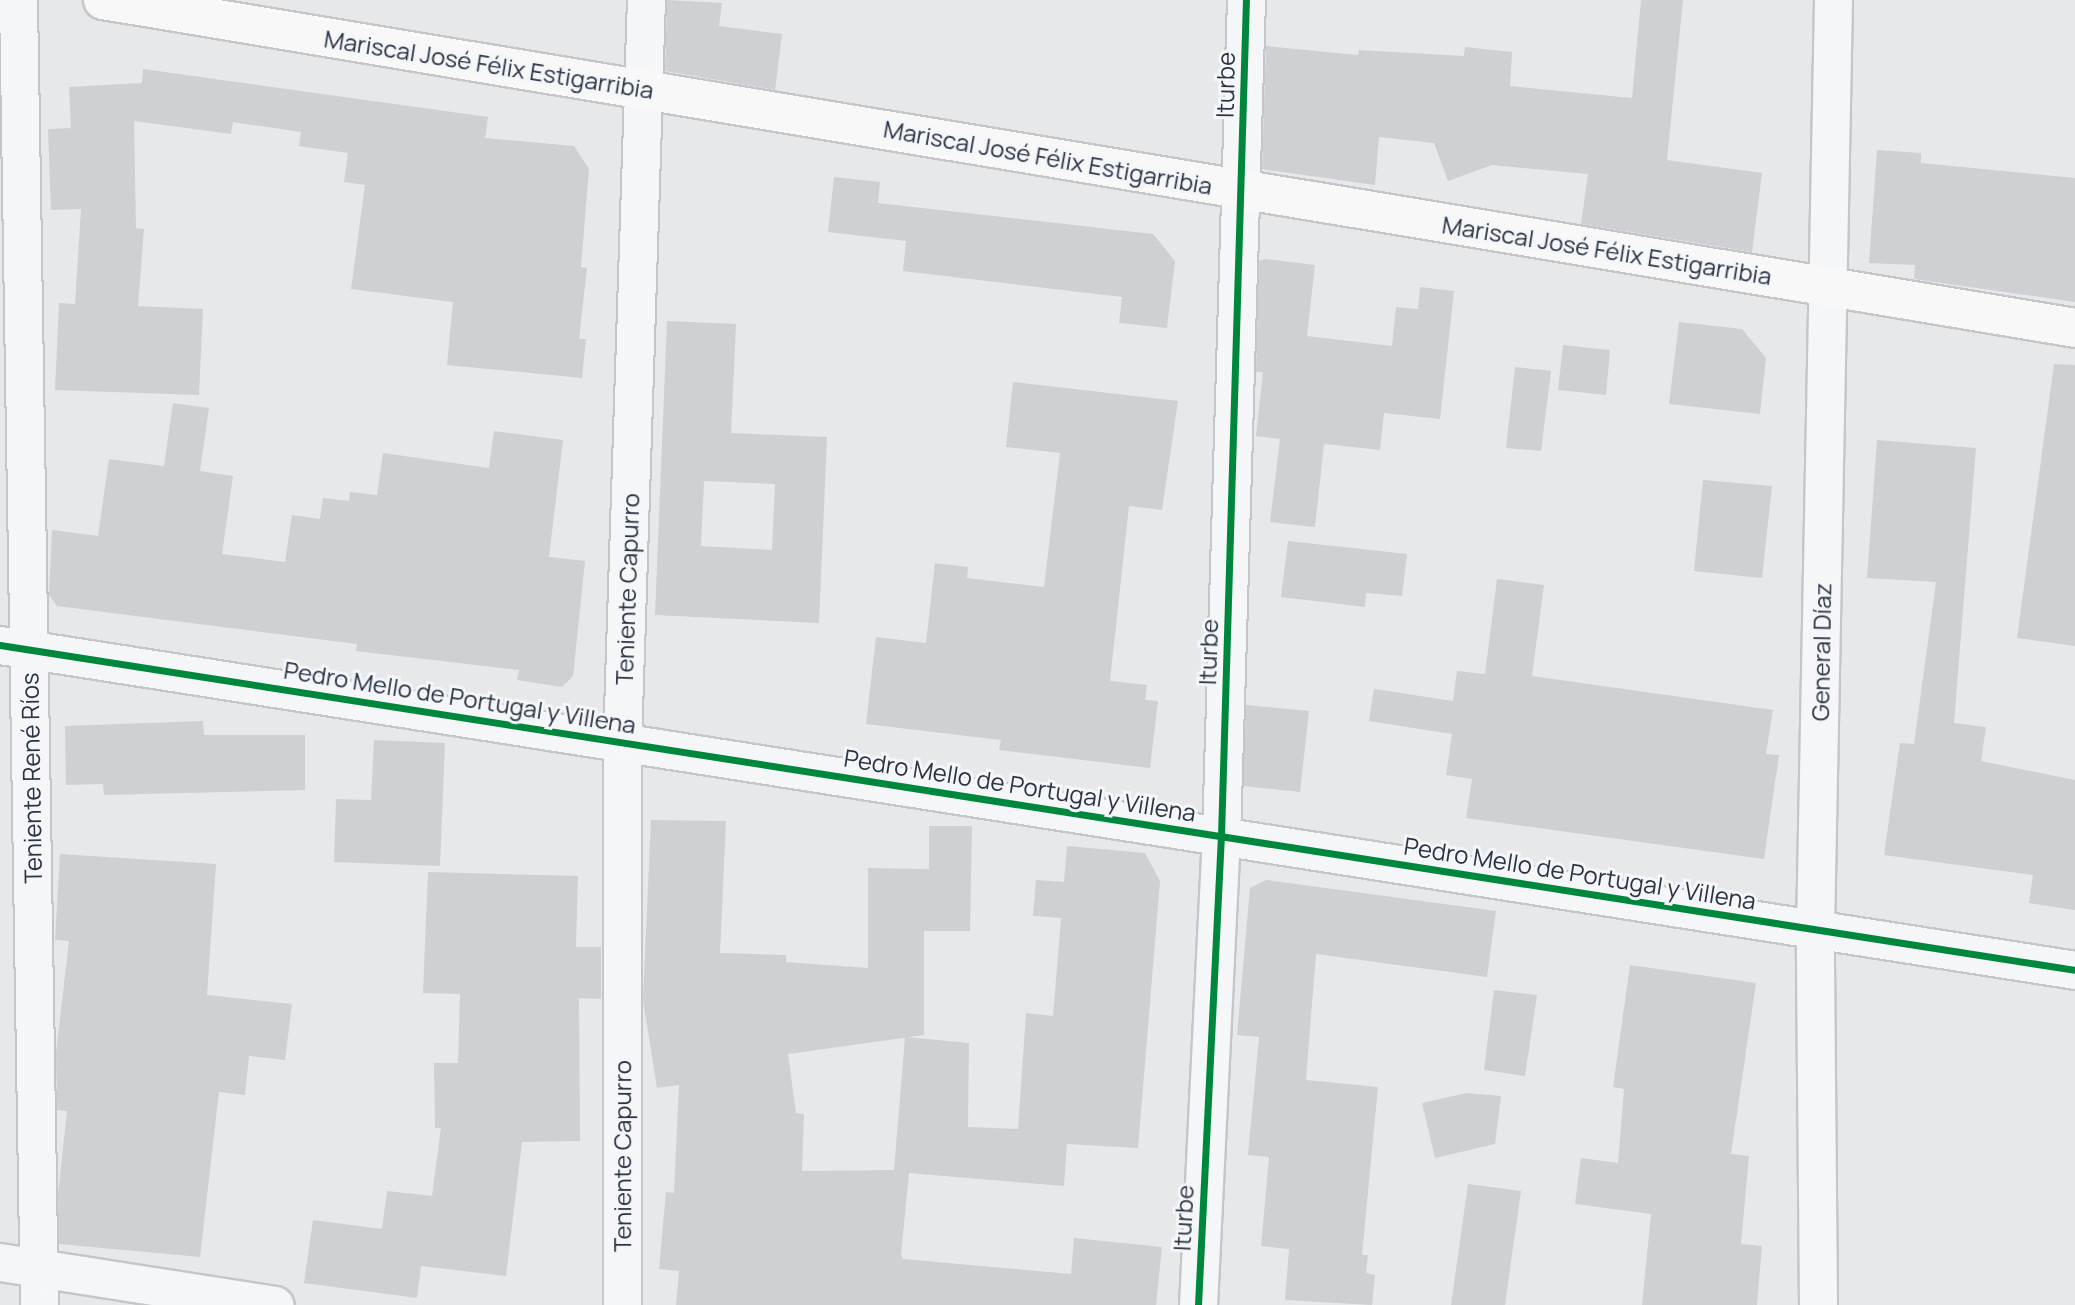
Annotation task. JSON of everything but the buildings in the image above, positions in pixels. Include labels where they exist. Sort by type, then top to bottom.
[{"type":"main road","name":"Mariscal José Félix Estigarribia","points":[[103,0],[2075,328]]},
{"type":"street","name":"Teniente René Ríos","points":[[18,0],[14,647],[39,1305]]},
{"type":"street","name":"Teniente Capurro","points":[[622,1305],[622,742],[646,0]]},
{"type":"street","name":"Iturbe","points":[[1198,1305],[1221,836],[1246,0]]},
{"type":"street","name":"General Díaz","points":[[1818,1305],[1815,930],[1833,0]]},
{"type":"street","name":"Pedro Mello de Portugal y Villena","points":[[14,647],[2075,970]]},
{"type":"street","points":[[0,1262],[275,1305]]},
{"type":"cycle path","points":[[1198,1305],[1221,836],[1246,0]]},
{"type":"cycle path","points":[[0,645],[2075,970]]}]
